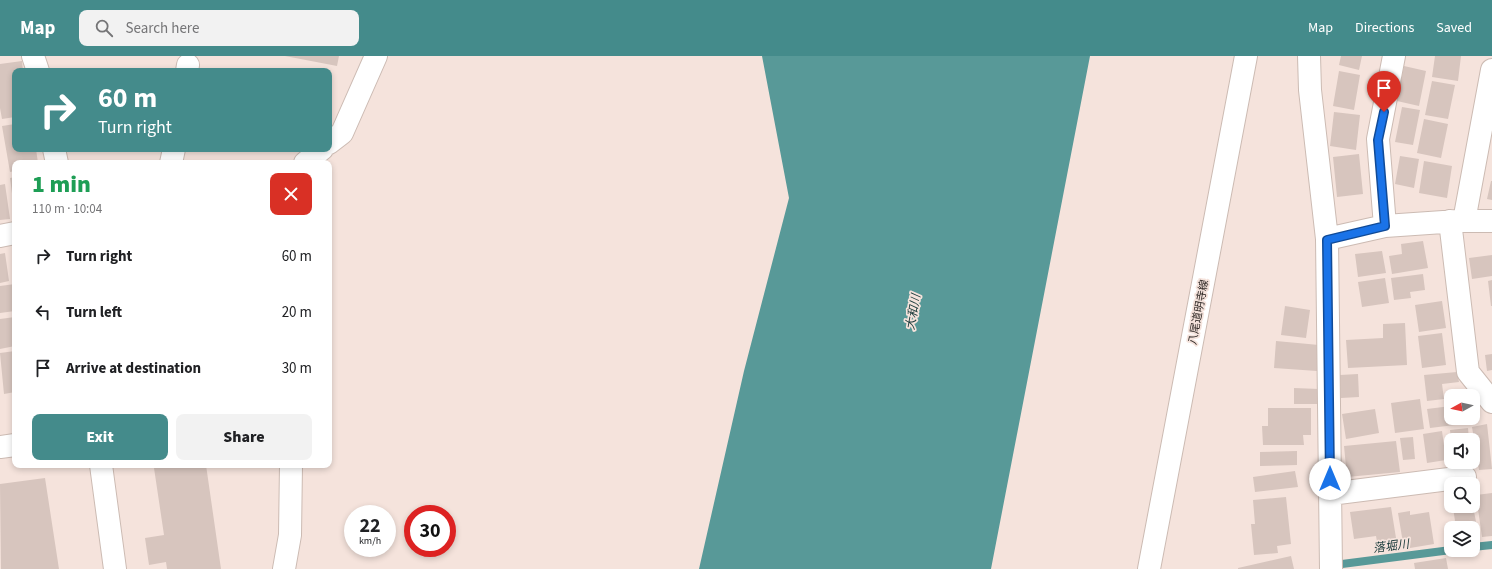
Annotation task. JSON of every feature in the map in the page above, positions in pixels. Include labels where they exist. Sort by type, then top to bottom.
[{"type":"street","points":[[33,56],[37,68]]},
{"type":"street","points":[[332,141],[342,133],[376,56]]},
{"type":"street","name":"八尾道明寺線","points":[[1149,569],[1246,56]]},
{"type":"street","points":[[1309,56],[1310,90],[1327,240],[1331,565]]},
{"type":"street","points":[[1385,226],[1378,140],[1394,56]]},
{"type":"street","points":[[1492,70],[1457,221],[1468,372],[1492,402]]},
{"type":"street","points":[[309,160],[318,152]]},
{"type":"street","points":[[1327,240],[1385,226],[1457,221],[1492,221]]},
{"type":"street","points":[[0,236],[12,234]]},
{"type":"street","points":[[0,447],[12,445]]},
{"type":"street","points":[[102,468],[115,569]]},
{"type":"street","points":[[284,569],[290,535],[291,468]]},
{"type":"street","points":[[1330,494],[1444,480]]},
{"type":"water","name":"大和川","points":[[762,56],[1090,56],[991,569],[699,569],[744,371],[789,198]]},
{"type":"building","points":[[285,56],[339,56],[337,66]]},
{"type":"building","points":[[1341,56],[1362,56],[1359,70],[1339,65]]},
{"type":"building","points":[[1435,56],[1461,56],[1458,81],[1432,77]]},
{"type":"building","points":[[22,61],[23,68],[12,68],[12,117],[2,119],[0,108],[0,64]]},
{"type":"building","points":[[1404,66],[1426,71],[1419,106],[1397,101]]},
{"type":"building","points":[[1339,71],[1360,75],[1354,110],[1333,106]]},
{"type":"building","points":[[1432,81],[1455,85],[1448,119],[1425,115]]},
{"type":"building","points":[[1402,107],[1420,110],[1413,145],[1395,142]]},
{"type":"building","points":[[1334,112],[1360,115],[1356,150],[1330,146]]},
{"type":"building","points":[[1424,119],[1448,124],[1441,158],[1417,153]]},
{"type":"building","points":[[12,124],[12,152],[36,152],[38,160],[12,160],[12,172],[10,172],[2,126]]},
{"type":"building","points":[[1359,154],[1363,194],[1337,197],[1333,157]]},
{"type":"building","points":[[1400,156],[1419,159],[1414,188],[1395,184]]},
{"type":"building","points":[[1424,161],[1452,166],[1447,198],[1419,193]]},
{"type":"building","points":[[10,178],[12,178],[12,194]]},
{"type":"building","points":[[1492,181],[1492,200],[1487,199]]},
{"type":"building","points":[[5,184],[10,219],[0,220],[0,185]]},
{"type":"building","points":[[1423,241],[1428,268],[1392,274],[1389,256],[1402,254],[1401,244]]},
{"type":"building","points":[[1382,251],[1386,273],[1358,277],[1355,254]]},
{"type":"building","points":[[5,253],[9,281],[0,283],[0,254]]},
{"type":"building","points":[[1492,255],[1492,276],[1472,279],[1469,258]]},
{"type":"building","points":[[1423,274],[1425,290],[1410,292],[1411,298],[1394,300],[1391,278]]},
{"type":"building","points":[[1385,278],[1389,303],[1362,307],[1358,282]]},
{"type":"building","points":[[1492,280],[1492,306],[1491,306],[1488,281]]},
{"type":"building","points":[[12,284],[12,311],[0,313],[0,286]]},
{"type":"building","points":[[1442,301],[1446,328],[1419,332],[1415,305]]},
{"type":"building","points":[[1285,306],[1310,310],[1306,338],[1281,335]]},
{"type":"building","points":[[12,317],[12,347],[0,349],[0,319]]},
{"type":"building","points":[[1405,323],[1407,365],[1348,368],[1346,340],[1383,338],[1383,324]]},
{"type":"building","points":[[1442,333],[1446,365],[1422,368],[1418,336]]},
{"type":"building","points":[[1276,341],[1319,345],[1317,371],[1274,368]]},
{"type":"building","points":[[12,351],[12,393],[4,394],[0,353]]},
{"type":"building","points":[[1492,354],[1492,370],[1487,371],[1485,355]]},
{"type":"building","points":[[1457,372],[1459,382],[1442,384],[1444,399],[1427,401],[1424,375]]},
{"type":"building","points":[[1358,374],[1359,397],[1341,398],[1340,375]]},
{"type":"building","points":[[1294,388],[1319,389],[1319,404],[1294,404]]},
{"type":"building","points":[[1420,399],[1424,429],[1395,433],[1391,403]]},
{"type":"building","points":[[1444,407],[1444,425],[1455,425],[1430,428],[1427,409]]},
{"type":"building","points":[[1268,408],[1311,408],[1311,435],[1303,435],[1304,445],[1263,445],[1262,426],[1268,426]]},
{"type":"building","points":[[1375,409],[1379,433],[1346,439],[1342,414]]},
{"type":"building","points":[[1487,424],[1492,469],[1479,470],[1480,433],[1473,433],[1472,427]]},
{"type":"building","points":[[1468,428],[1468,433],[1450,433],[1450,430]]},
{"type":"building","points":[[1442,431],[1444,460],[1427,463],[1423,434]]},
{"type":"building","points":[[1413,437],[1415,459],[1403,460],[1400,438]]},
{"type":"building","points":[[1396,441],[1400,472],[1347,477],[1344,446]]},
{"type":"building","points":[[1297,451],[1297,465],[1260,466],[1260,452]]},
{"type":"building","points":[[154,468],[206,468],[221,569],[167,569],[166,562],[149,565],[145,538],[164,535]]},
{"type":"building","points":[[1295,471],[1298,487],[1255,492],[1253,477]]},
{"type":"building","points":[[45,478],[59,569],[1,569],[0,484]]},
{"type":"building","points":[[1492,493],[1492,536],[1482,537],[1479,513],[1480,513],[1480,494]]},
{"type":"building","points":[[1286,497],[1291,544],[1277,546],[1278,553],[1254,555],[1251,524],[1255,524],[1253,500]]},
{"type":"building","points":[[1391,507],[1397,544],[1378,547],[1376,536],[1354,539],[1350,512]]},
{"type":"building","points":[[1410,511],[1410,515],[1429,512],[1434,544],[1404,549],[1398,513]]},
{"type":"building","points":[[1454,513],[1474,513],[1476,521],[1455,521]]},
{"type":"building","points":[[1291,556],[1294,569],[1238,569],[1238,568]]},
{"type":"building","points":[[1446,558],[1448,569],[1415,569],[1414,563]]},
{"type":"waterway","name":"落堀川","points":[[1480,546],[1492,545]]},
{"type":"waterway","name":"落堀川","points":[[1336,569],[1342,564],[1444,551]]},
{"type":"route","points":[[1330,479],[1327,240],[1385,226],[1378,140],[1384,112]]}]
